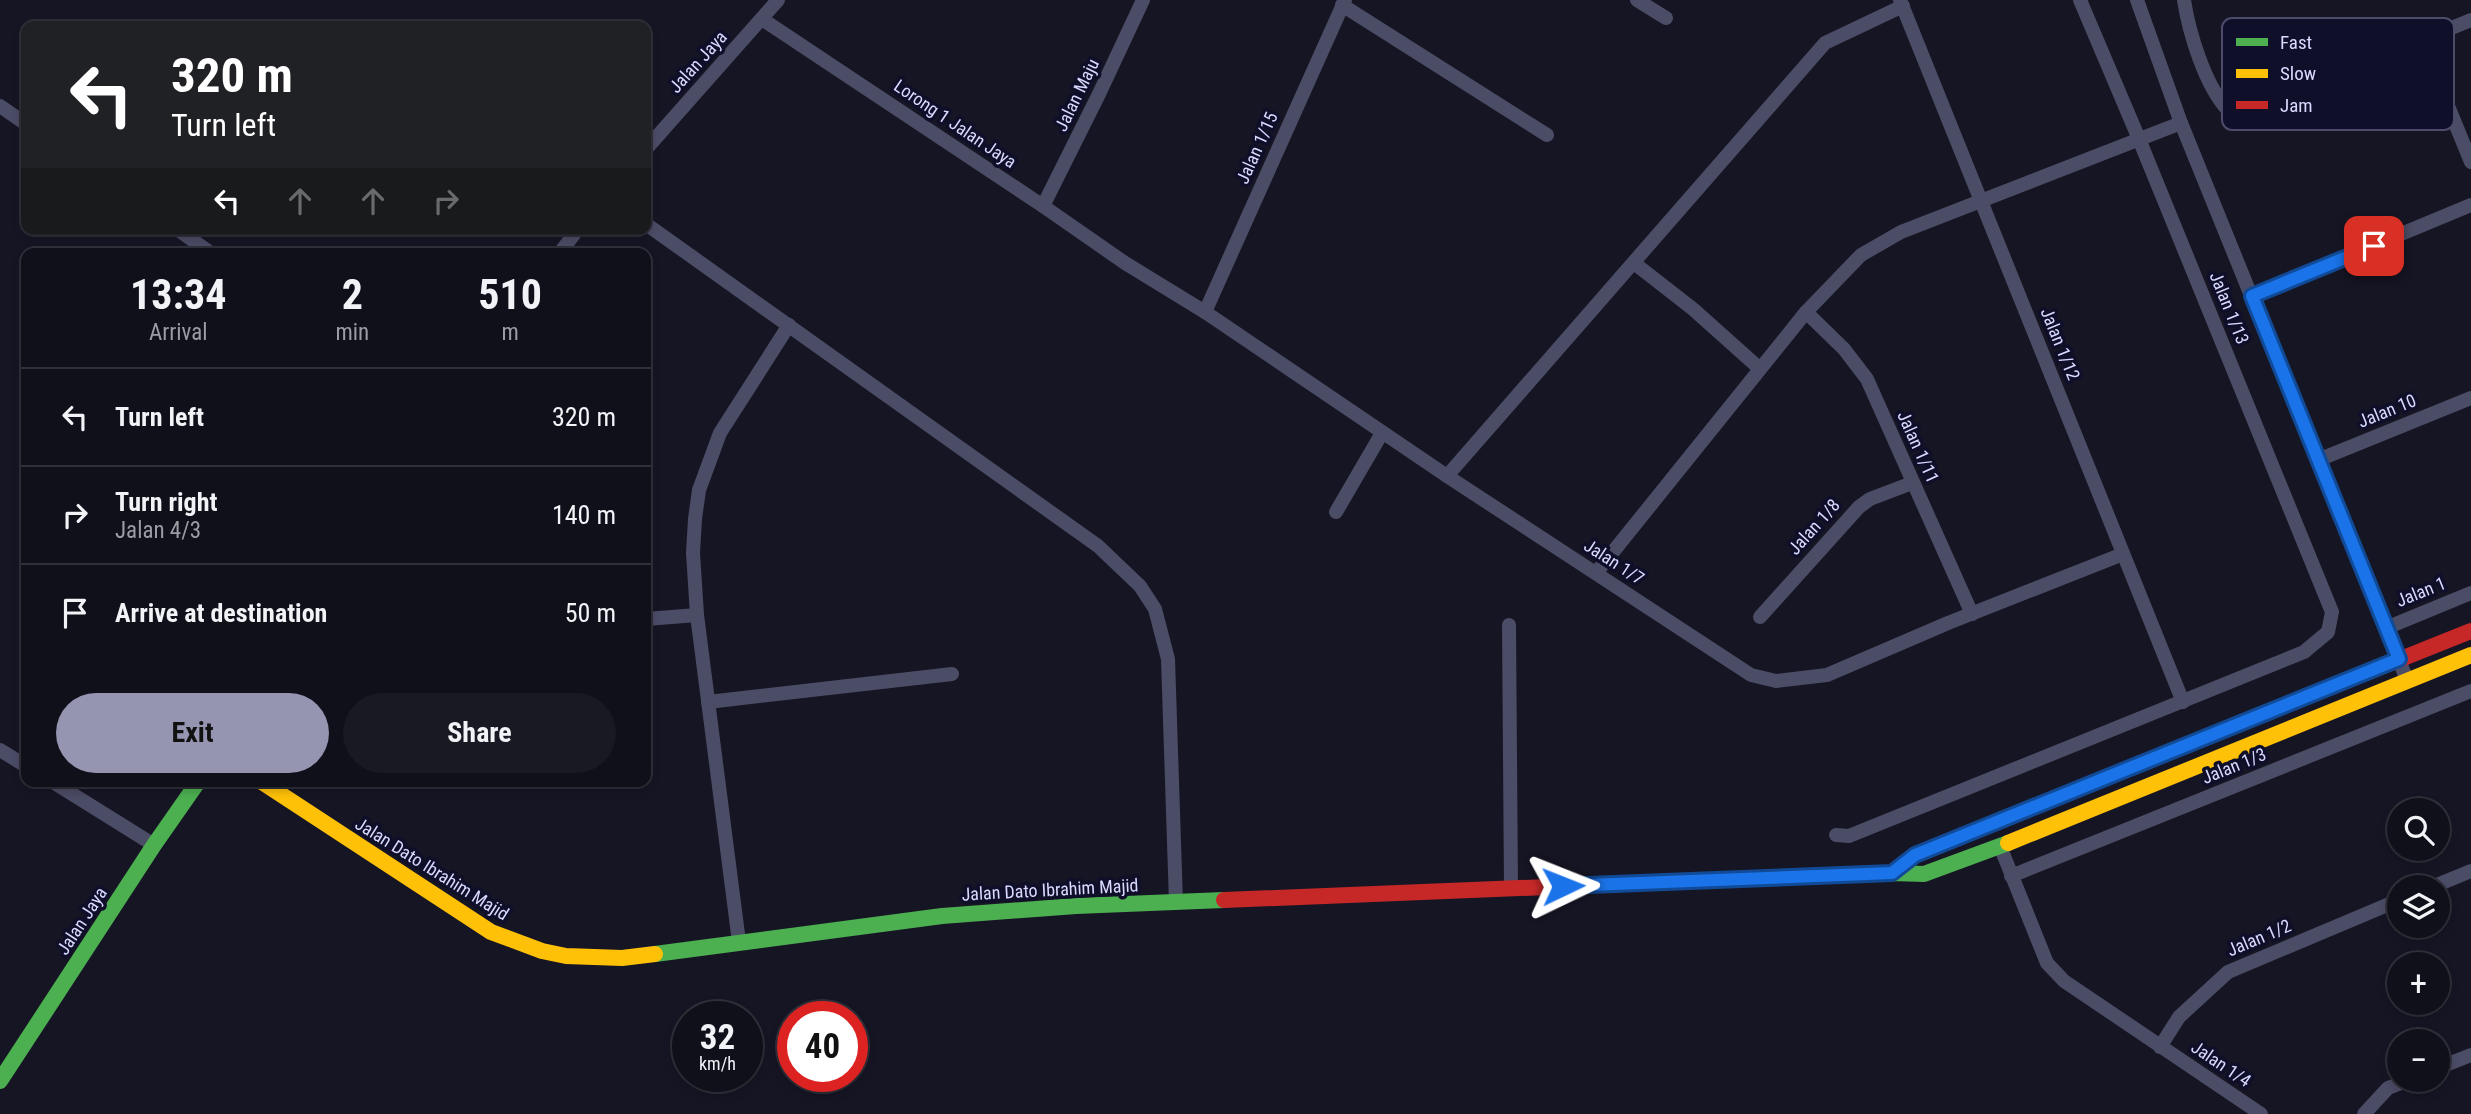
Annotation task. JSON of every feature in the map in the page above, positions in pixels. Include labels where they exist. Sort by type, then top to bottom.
[{"type":"street","name":"Jalan Jaya","points":[[651,143],[778,0]]},
{"type":"street","points":[[1637,0],[1666,18]]},
{"type":"street","name":"Jalan 1/13","points":[[2080,0],[2332,612],[2328,632],[2304,652],[2183,702]]},
{"type":"street","points":[[2137,0],[2181,122],[2407,680]]},
{"type":"street","points":[[2184,0],[2190,29],[2217,98],[2222,104]]},
{"type":"street","name":"Jalan Maju","points":[[1043,205],[1099,94],[1137,2]]},
{"type":"street","points":[[1343,3],[1547,135]]},
{"type":"street","name":"Jalan 1/15","points":[[1205,312],[1343,3]]},
{"type":"street","points":[[1447,476],[1825,43],[1901,3]]},
{"type":"street","name":"Jalan 1/12","points":[[1901,3],[2183,702]]},
{"type":"street","name":"Lorong 1 Jalan Jaya","points":[[762,19],[1043,205],[1125,263]]},
{"type":"street","points":[[2454,27],[2471,20]]},
{"type":"street","points":[[0,106],[21,121]]},
{"type":"street","points":[[2454,121],[2471,162]]},
{"type":"street","points":[[1596,573],[1759,368],[1806,312],[1861,255],[1901,232],[2181,122]]},
{"type":"street","points":[[2252,296],[2471,205]]},
{"type":"street","points":[[651,228],[1098,546],[1140,586],[1155,609],[1168,659],[1176,903]]},
{"type":"street","points":[[185,235],[204,248]]},
{"type":"street","name":"Jalan 1/7","points":[[1125,263],[1205,312],[1382,433],[1751,675],[1776,681],[1827,675],[2123,554]]},
{"type":"street","points":[[1634,263],[1693,309],[1759,368]]},
{"type":"street","name":"Jalan 1/11","points":[[1806,312],[1844,349],[1867,379],[1972,614]]},
{"type":"street","points":[[739,942],[697,615],[693,553],[699,490],[720,433],[789,326]]},
{"type":"street","name":"Jalan 10","points":[[2318,460],[2471,398]]},
{"type":"street","points":[[1336,512],[1382,433]]},
{"type":"street","name":"Jalan 1/8","points":[[1760,617],[1859,507],[1870,499],[1912,483]]},
{"type":"street","name":"Jalan 1","points":[[2386,628],[2471,593]]},
{"type":"street","points":[[651,619],[697,615]]},
{"type":"street","points":[[1508,625],[1511,888]]},
{"type":"street","points":[[1892,873],[1915,855],[2471,631]]},
{"type":"street","name":"Jalan Dato Ibrahim Majid","points":[[270,787],[491,932],[541,951],[566,956],[622,958],[942,916],[1076,906],[1892,873],[1924,874],[2000,846],[2471,655]]},
{"type":"street","points":[[708,702],[952,674]]},
{"type":"street","name":"Jalan 1/3","points":[[2011,876],[2471,691]]},
{"type":"street","points":[[1836,835],[1849,836],[2183,702]]},
{"type":"street","points":[[0,750],[21,763]]},
{"type":"street","points":[[60,787],[154,845]]},
{"type":"street","name":"Jalan Jaya","points":[[0,1081],[195,787]]},
{"type":"street","name":"Jalan 1/4","points":[[2000,846],[2047,963],[2064,981],[2260,1114]]},
{"type":"street","points":[[2450,880],[2471,871]]},
{"type":"street","name":"Jalan 1/2","points":[[2160,1047],[2179,1017],[2228,972],[2387,905]]},
{"type":"street","points":[[2450,1063],[2471,1055]]},
{"type":"street","points":[[2364,1114],[2387,1089]]},
{"type":"traffic: fast","points":[[0,1081],[195,787]]},
{"type":"traffic: fast","points":[[1721,880],[1924,874],[2008,843]]},
{"type":"traffic: fast","points":[[655,954],[942,916],[1076,906],[1224,900]]},
{"type":"traffic: slow","points":[[2008,843],[2471,655]]},
{"type":"traffic: slow","points":[[1892,873],[1915,855],[2246,721]]},
{"type":"traffic: slow","points":[[270,787],[491,932],[542,951],[566,956],[622,958],[655,954]]},
{"type":"traffic: jam","points":[[2246,721],[2471,631]]},
{"type":"traffic: jam","points":[[1224,900],[1721,880]]},
{"type":"route","points":[[1563,886],[1892,873],[1915,855],[2399,659],[2252,296],[2374,246]]}]
